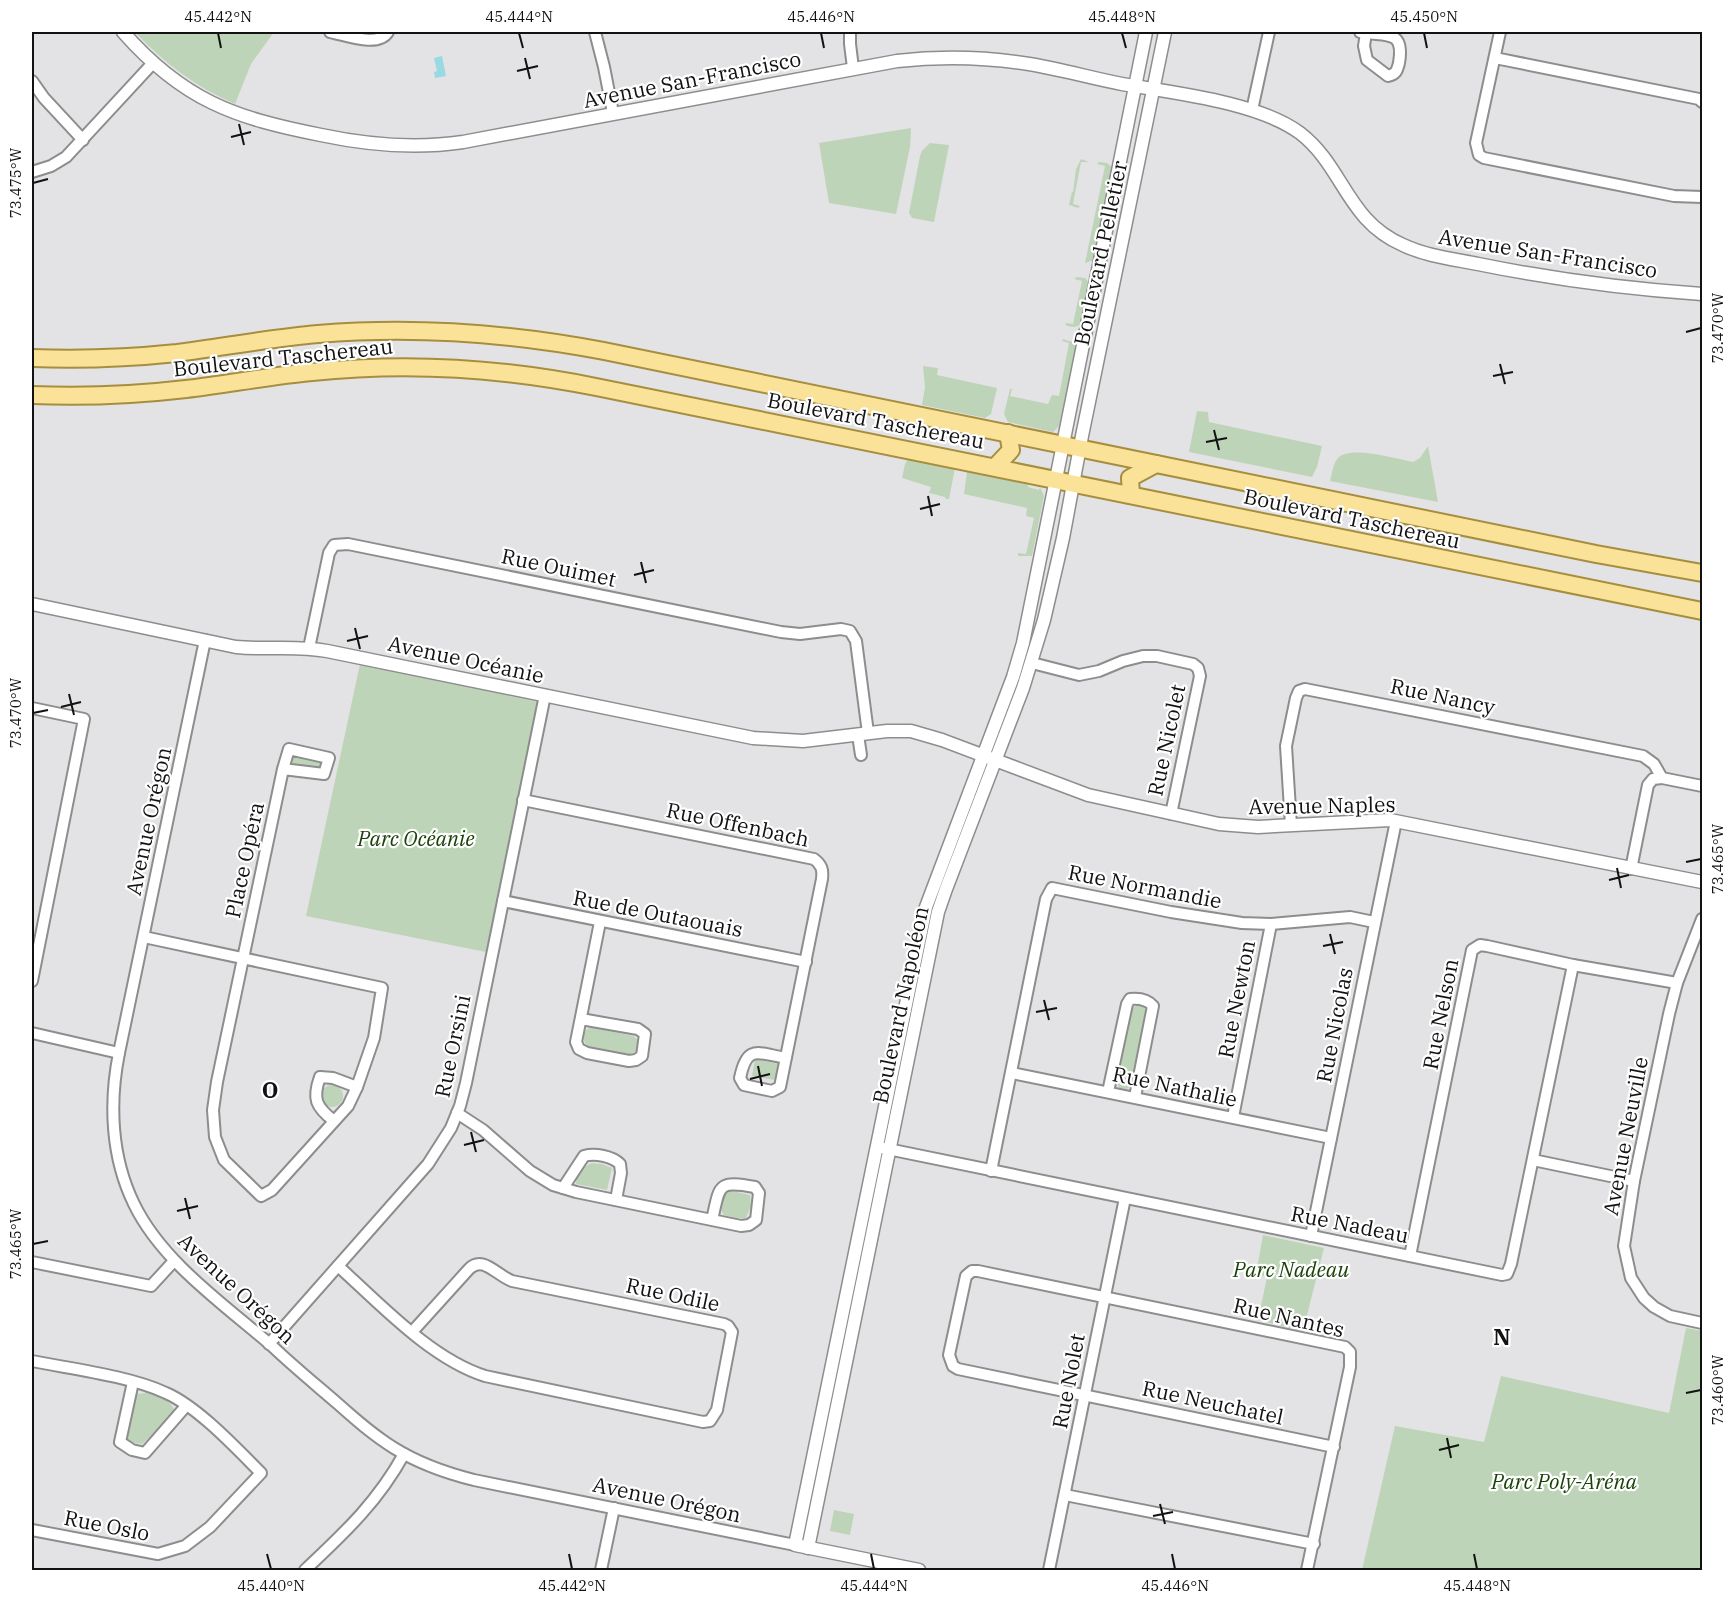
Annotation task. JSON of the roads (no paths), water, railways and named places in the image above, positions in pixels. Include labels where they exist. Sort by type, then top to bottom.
[{"type":"main road","name":"Boulevard Taschereau","points":[[32,358],[108,358],[151,355],[335,333],[404,331],[476,333],[540,340],[1702,573]]},
{"type":"main road","name":"Boulevard Taschereau","points":[[32,394],[94,395],[166,391],[307,372],[358,369],[414,367],[487,371],[590,385],[1702,611]]},
{"type":"main road","points":[[995,467],[1011,450],[1008,433]]},
{"type":"main road","points":[[1131,495],[1130,478],[1156,464]]},
{"type":"street","name":"Avenue San-Francisco","points":[[123,32],[153,63],[192,92],[238,115],[275,126],[367,143],[403,146],[449,144],[853,68],[914,59],[977,58],[1037,66],[1252,110],[1282,122],[1304,136],[1326,160],[1362,216],[1381,232],[1402,245],[1437,255],[1546,277],[1629,288],[1702,294]]},
{"type":"street","points":[[330,32],[376,40],[384,37],[388,32]]},
{"type":"street","points":[[595,32],[613,114]]},
{"type":"street","points":[[850,32],[853,68]]},
{"type":"street","name":"Boulevard Pelletier","points":[[1065,481],[1062,444],[1146,32]]},
{"type":"street","name":"Boulevard Pelletier","points":[[1065,481],[1080,448],[1165,32]]},
{"type":"street","points":[[1252,110],[1269,32]]},
{"type":"street","points":[[1500,32],[1476,143],[1479,155],[1484,158],[1674,196],[1702,197]]},
{"type":"street","points":[[1495,58],[1699,99],[1702,102]]},
{"type":"street","points":[[32,172],[60,162],[153,63]]},
{"type":"street","points":[[32,81],[44,98],[83,140]]},
{"type":"street","points":[[1112,199],[1130,203]]},
{"type":"street","points":[[1084,337],[1102,341]]},
{"type":"street","name":"Boulevard Napoléon","points":[[795,1545],[926,907],[1020,656],[1039,567],[1065,481]]},
{"type":"street","name":"Boulevard Napoléon","points":[[808,1548],[938,912],[1032,663],[1056,570],[1065,481]]},
{"type":"street","name":"Rue Ouimet","points":[[309,648],[329,553],[334,545],[348,544],[781,632],[800,634],[841,629],[850,631],[856,641],[863,734]]},
{"type":"street","points":[[1039,567],[1056,570]]},
{"type":"street","name":"Avenue Océanie","points":[[32,604],[249,648],[309,648],[764,739],[803,741],[898,730],[920,732],[983,755]]},
{"type":"street","name":"Avenue Orégon","points":[[206,640],[119,1053],[112,1104],[115,1138],[123,1173],[134,1204],[152,1233],[174,1261],[370,1432],[404,1454],[460,1476],[795,1545]]},
{"type":"street","name":"Rue Nicolet","points":[[1032,663],[1079,675],[1099,671],[1131,658],[1150,655],[1193,664],[1198,668],[1200,676],[1171,814]]},
{"type":"street","name":"Rue Nancy","points":[[1291,825],[1286,746],[1296,698],[1299,691],[1305,688],[1643,756],[1654,764],[1662,778]]},
{"type":"street","name":"Rue Orsini","points":[[269,1344],[428,1164],[444,1140],[457,1113],[545,695]]},
{"type":"street","points":[[32,708],[84,719],[32,981]]},
{"type":"street","points":[[861,755],[863,734]]},
{"type":"street","name":"Avenue Naples","points":[[983,755],[1088,795],[1171,814],[1240,826],[1396,821],[1702,882]]},
{"type":"street","name":"Place Opéra","points":[[283,769],[213,1110],[215,1137],[224,1160],[261,1196],[272,1190],[334,1121]]},
{"type":"street","points":[[1631,869],[1648,785],[1653,779],[1662,778],[1702,786]]},
{"type":"street","name":"Rue Offenbach","points":[[524,800],[814,859],[820,863],[823,871],[806,962],[780,1087],[772,1091],[744,1085],[740,1078],[747,1056],[755,1053],[786,1058]]},
{"type":"street","name":"Rue Nicolas","points":[[1311,1236],[1396,821]]},
{"type":"street","name":"Rue Normandie","points":[[991,1171],[1046,899],[1052,888],[1210,919],[1271,924],[1350,917],[1374,922]]},
{"type":"street","name":"Rue de Outaouais","points":[[503,900],[600,922],[806,962]]},
{"type":"street","name":"Avenue Neuville","points":[[1702,919],[1677,983],[1634,1181],[1624,1246],[1631,1278],[1644,1298],[1670,1316],[1702,1323]]},
{"type":"street","points":[[581,1019],[638,1029],[645,1034],[642,1056],[629,1061],[587,1053],[579,1049],[576,1042],[600,922]]},
{"type":"street","name":"Rue Newton","points":[[1233,1118],[1271,924]]},
{"type":"street","points":[[144,937],[382,988],[374,1038],[357,1087],[348,1106],[334,1121],[320,1110],[315,1097],[320,1077],[333,1078],[357,1087]]},
{"type":"street","name":"Rue Nelson","points":[[1410,1256],[1472,950],[1480,945],[1677,983]]},
{"type":"street","name":"Rue Nadeau","points":[[876,1147],[1502,1275],[1507,1274],[1511,1264],[1573,964]]},
{"type":"street","points":[[1108,1092],[1127,1004],[1130,999],[1137,998],[1148,1001],[1153,1006],[1135,1097]]},
{"type":"street","points":[[32,1033],[119,1053]]},
{"type":"street","name":"Rue Nathalie","points":[[1012,1073],[1331,1138]]},
{"type":"street","points":[[457,1113],[483,1130],[530,1171],[563,1188],[616,1200],[712,1220],[741,1226],[750,1225],[756,1220],[759,1193],[755,1187],[734,1183],[726,1184],[719,1190],[712,1220]]},
{"type":"street","points":[[563,1188],[584,1156],[591,1154],[615,1160],[620,1164],[621,1173],[616,1200]]},
{"type":"street","points":[[1533,1160],[1634,1181]]},
{"type":"street","name":"Rue Nolet","points":[[1049,1570],[1125,1198]]},
{"type":"street","points":[[32,1262],[151,1286],[174,1261]]},
{"type":"street","name":"Rue Odile","points":[[338,1266],[412,1332],[450,1362],[479,1375],[703,1422],[710,1421],[717,1410],[732,1332],[729,1326],[724,1324],[512,1281],[480,1263],[474,1263],[412,1332]]},
{"type":"street","name":"Rue Nantes","points":[[1085,1395],[958,1369],[950,1361],[949,1355],[966,1276],[972,1271],[1345,1347],[1350,1352],[1351,1358],[1307,1570]]},
{"type":"street","name":"Rue Oslo","points":[[32,1361],[133,1382],[167,1393],[224,1436],[261,1473],[210,1527],[185,1546],[158,1554],[32,1530]]},
{"type":"street","points":[[133,1382],[120,1442],[132,1450],[145,1454],[186,1406]]},
{"type":"street","name":"Rue Neuchatel","points":[[1085,1395],[1334,1447]]},
{"type":"street","points":[[825,1398],[838,1401]]},
{"type":"street","points":[[304,1570],[368,1509],[384,1488],[404,1454]]},
{"type":"street","points":[[1065,1495],[1314,1544]]},
{"type":"street","points":[[601,1570],[614,1508]]},
{"type":"street","points":[[795,1545],[913,1570]]},
{"type":"water","points":[[442,56],[446,76],[435,78],[434,72],[437,71],[434,58]]},
{"type":"district","name":"O","points":[[270,1089]]},
{"type":"district","name":"N","points":[[1502,1336]]},
{"type":"park label","name":"Parc Océanie","points":[[416,838]]},
{"type":"park label","name":"Parc Nadeau","points":[[1291,1269]]},
{"type":"park label","name":"Parc Poly-Aréna","points":[[1564,1481]]}]
